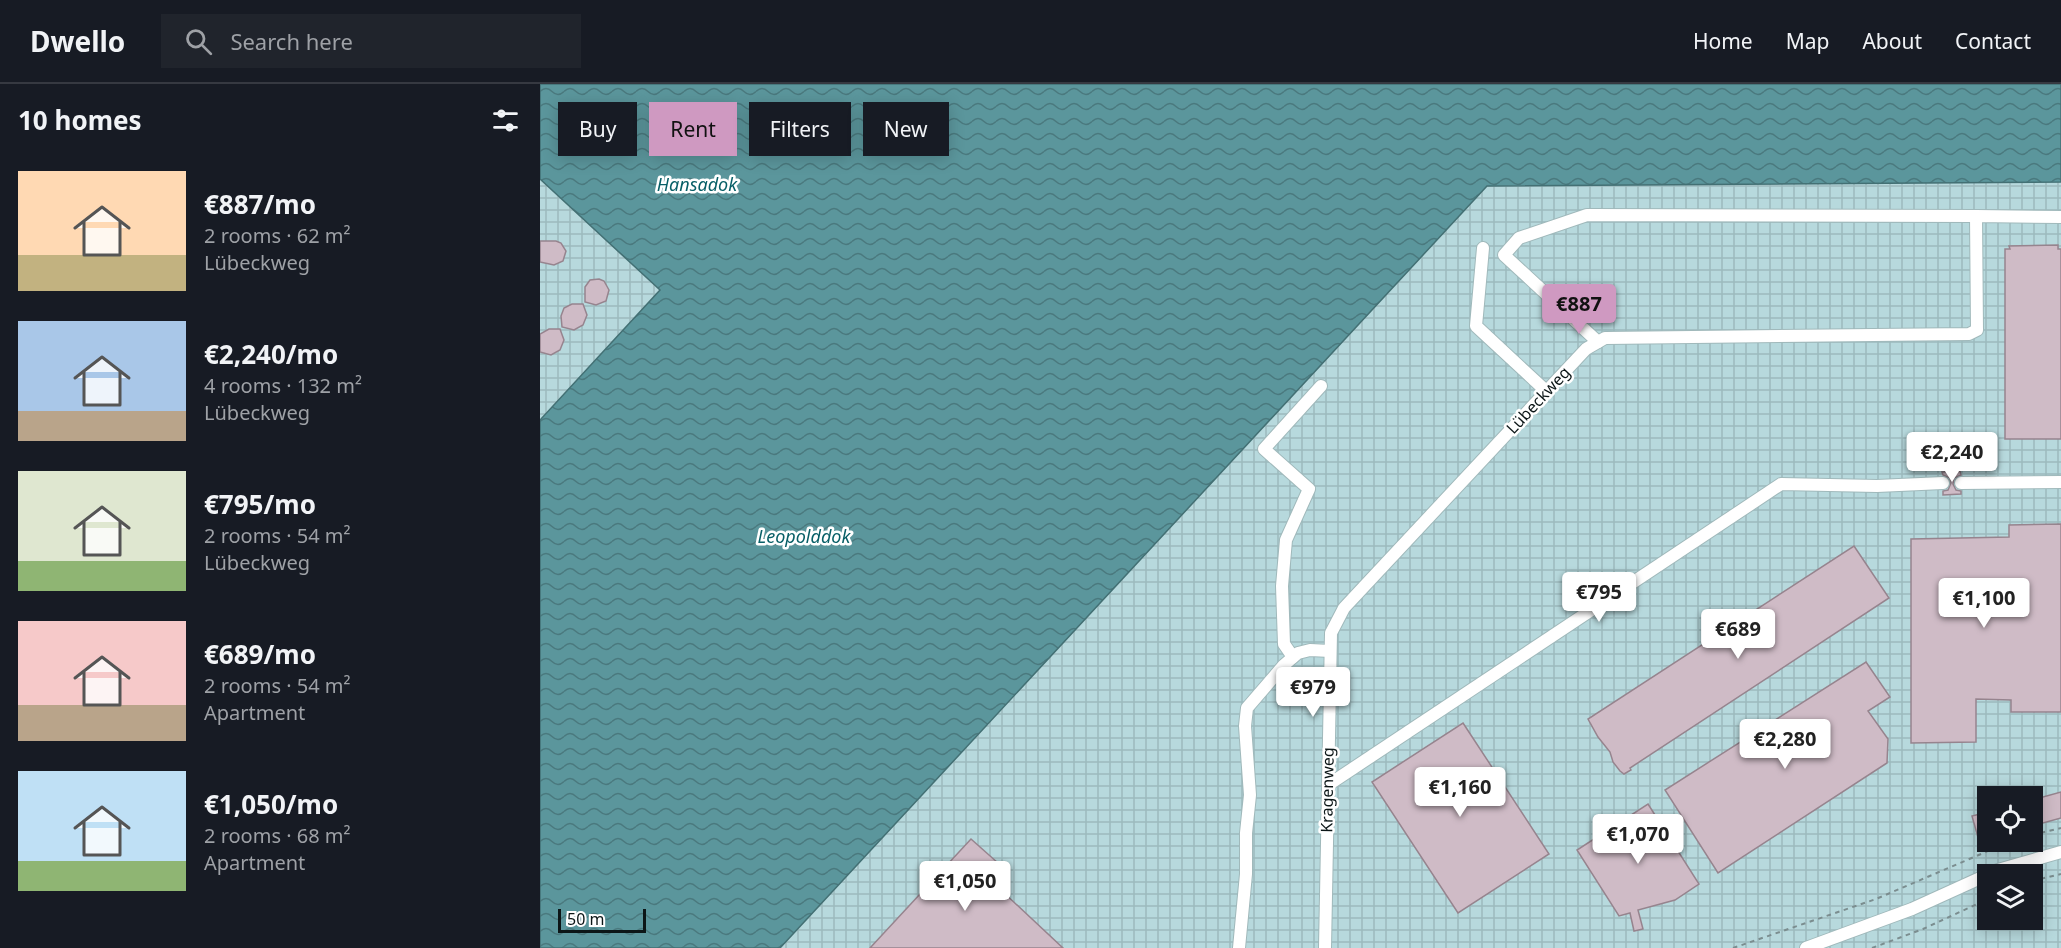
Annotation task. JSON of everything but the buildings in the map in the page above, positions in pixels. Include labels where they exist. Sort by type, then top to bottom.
[{"type":"street","points":[[1976,216],[1977,330],[1969,334],[1605,338],[1598,342],[1504,255],[1519,238],[1587,215],[1976,216],[2061,217]]},
{"type":"street","points":[[1483,248],[1476,326],[1546,391]]},
{"type":"street","name":"Lübeckweg","points":[[1331,633],[1344,608],[1586,349],[1598,342]]},
{"type":"street","points":[[1293,657],[1284,644],[1282,586],[1286,540],[1309,489],[1264,449],[1321,386]]},
{"type":"street","points":[[1961,483],[2061,482]]},
{"type":"street","points":[[1328,785],[1781,484],[1877,486],[1943,483]]},
{"type":"street","name":"Kragenweg","points":[[1325,948],[1331,633]]},
{"type":"street","points":[[1239,948],[1250,795],[1245,716],[1247,708],[1293,657],[1305,650],[1330,651]]},
{"type":"street","points":[[1806,948],[1912,909],[1998,870],[2061,852]]},
{"type":"path","points":[[2043,832],[2061,828]]},
{"type":"path","points":[[1733,948],[1876,899],[1986,852]]},
{"type":"path","points":[[2043,878],[2061,874]]},
{"type":"path","points":[[1872,948],[1923,929],[1977,904]]},
{"type":"shaded area","points":[[540,179],[661,290],[540,420]]},
{"type":"shaded area","points":[[2061,182],[2061,948],[780,948],[1487,186]]},
{"type":"water","name":"Leopolddok","points":[[540,84],[2061,84],[2061,182],[1487,186],[780,948],[540,948],[540,420],[660,290],[540,179]]},
{"type":"water label","name":"Hansadok","points":[[697,184]]}]
